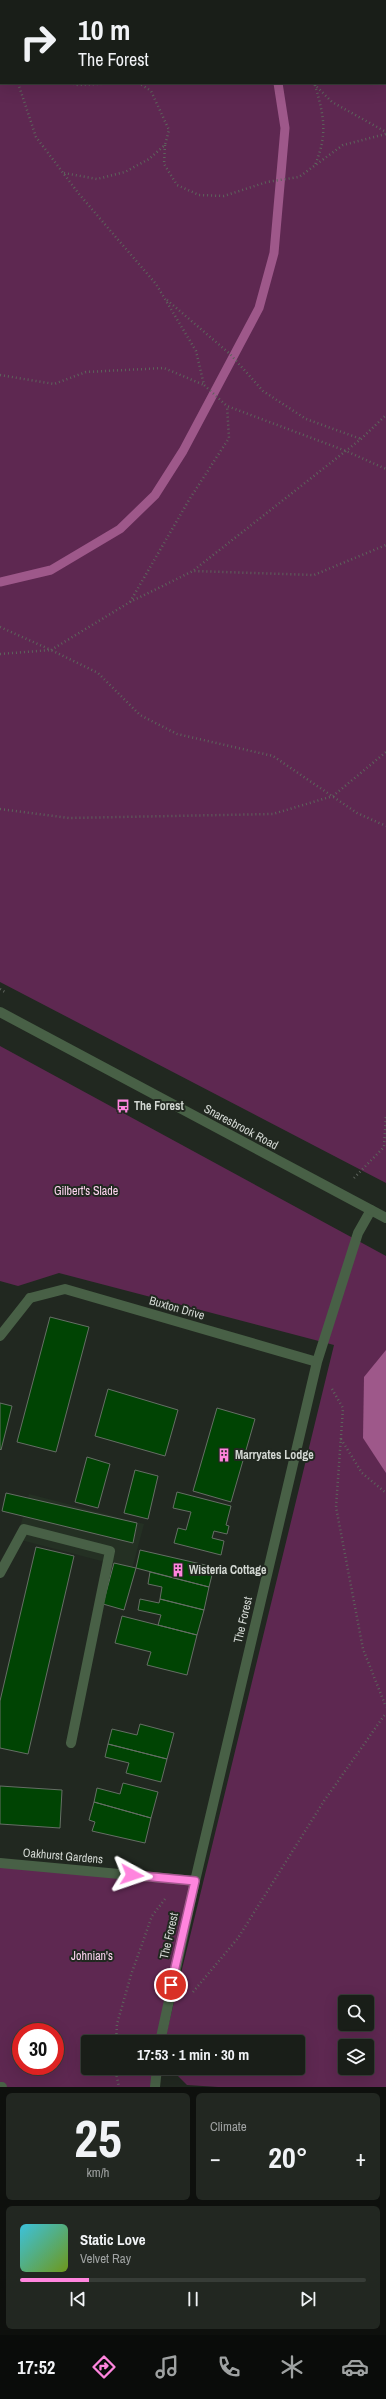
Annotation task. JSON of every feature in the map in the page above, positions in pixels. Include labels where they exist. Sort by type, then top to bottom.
[{"type":"street","name":"Snaresbrook Road","points":[[0,1012],[386,1218]]},
{"type":"street","name":"The Forest","points":[[162,2035],[195,1881],[317,1362],[358,1233],[371,1210]]},
{"type":"street","name":"Buxton Drive","points":[[0,1336],[30,1298],[65,1289],[317,1362]]},
{"type":"street","points":[[0,1573],[24,1529],[110,1551],[71,1743]]},
{"type":"street","name":"Oakhurst Gardens","points":[[0,1863],[195,1881]]},
{"type":"street","points":[[155,2087],[156,2075]]},
{"type":"path","points":[[18,84],[36,137],[156,284],[196,351],[204,385]]},
{"type":"path","points":[[71,84],[78,86],[105,84]]},
{"type":"path","points":[[140,84],[151,91],[169,130],[165,145],[164,164],[177,185],[199,195],[224,196],[267,182],[299,177],[343,144],[386,133]]},
{"type":"path","points":[[314,84],[324,115],[321,150],[315,166]]},
{"type":"path","points":[[314,84],[332,102],[386,133]]},
{"type":"path","points":[[64,173],[97,179],[125,172],[149,158],[165,145]]},
{"type":"path","points":[[165,298],[230,354],[264,391],[306,419],[361,439]]},
{"type":"path","points":[[0,375],[54,384],[86,372],[164,368],[204,385],[227,406],[346,451],[386,469]]},
{"type":"path","points":[[130,602],[189,500],[229,438],[227,406]]},
{"type":"path","points":[[0,654],[51,650],[130,602],[193,571],[361,439],[386,415]]},
{"type":"path","points":[[193,571],[314,575],[386,545]]},
{"type":"path","points":[[0,627],[98,673],[140,715],[177,734],[273,756],[357,813],[386,826]]},
{"type":"path","points":[[0,809],[68,818],[273,814],[333,796],[386,752]]},
{"type":"path","points":[[345,1196],[352,1179],[384,1147],[386,1115]]},
{"type":"path","points":[[317,1362],[343,1408],[336,1507],[363,1649],[386,1707]]},
{"type":"path","points":[[341,1439],[362,1473],[386,1493]]},
{"type":"path","points":[[190,1995],[238,1938],[324,1801],[386,1713]]},
{"type":"path","points":[[116,2035],[117,2024],[131,1975],[152,1916],[176,1880]]},
{"type":"path","points":[[116,2075],[119,2087]]},
{"type":"shaded area","points":[[386,1350],[386,1473],[363,1438],[364,1377]]},
{"type":"shaded area","points":[[29,1494],[144,1524],[132,1569],[17,1539]]},
{"type":"green space","points":[[0,84],[386,84],[386,1183],[0,982]]},
{"type":"green space","name":"Gilbert's Slade","points":[[0,1046],[386,1256],[386,2087],[218,2087],[187,2085],[177,2075],[305,2075],[305,2035],[166,2035],[334,1345],[59,1273],[18,1286],[0,1281]]},
{"type":"green space","name":"Johnian's","points":[[0,1863],[195,1881],[162,2035],[81,2035],[81,2075],[156,2075],[155,2087],[0,2087]]},
{"type":"building","points":[[50,1317],[89,1327],[56,1452],[17,1442]]},
{"type":"building","points":[[108,1389],[178,1410],[165,1456],[95,1436]]},
{"type":"building","points":[[0,1403],[12,1406],[1,1450],[0,1449]]},
{"type":"building","name":"Marryates Lodge","points":[[217,1408],[255,1419],[231,1502],[193,1491]]},
{"type":"building","points":[[87,1457],[110,1464],[98,1508],[75,1502]]},
{"type":"building","points":[[135,1470],[158,1476],[148,1519],[124,1513]]},
{"type":"building","points":[[177,1492],[231,1506],[226,1525],[229,1526],[227,1534],[214,1531],[212,1538],[224,1541],[221,1555],[174,1543],[178,1528],[186,1530],[191,1512],[173,1508]]},
{"type":"building","points":[[6,1493],[137,1523],[133,1543],[2,1511]]},
{"type":"building","points":[[36,1547],[74,1556],[28,1754],[0,1748],[0,1701]]},
{"type":"building","name":"Wisteria Cottage","points":[[140,1550],[214,1567],[209,1587],[136,1568]]},
{"type":"building","points":[[114,1563],[136,1568],[124,1610],[103,1604]]},
{"type":"building","points":[[150,1572],[209,1587],[204,1610],[160,1599],[162,1587],[148,1584]]},
{"type":"building","points":[[140,1599],[159,1603],[160,1599],[204,1610],[197,1635],[158,1625],[161,1615],[138,1610]]},
{"type":"building","points":[[122,1616],[197,1635],[187,1675],[147,1665],[151,1652],[115,1643]]},
{"type":"building","points":[[140,1724],[174,1733],[167,1759],[108,1744],[112,1729],[137,1735]]},
{"type":"building","points":[[108,1744],[167,1759],[161,1782],[126,1773],[129,1763],[105,1757]]},
{"type":"building","points":[[123,1783],[158,1792],[151,1818],[94,1802],[97,1788],[120,1794]]},
{"type":"building","points":[[0,1786],[62,1790],[60,1828],[0,1824]]},
{"type":"building","points":[[94,1802],[151,1818],[145,1843],[92,1831],[95,1822],[89,1820]]},
{"type":"waterway","points":[[0,582],[51,570],[120,529],[155,495],[183,451],[259,308],[274,253],[285,128],[278,84]]},
{"type":"place","name":"The Forest","points":[[123,1106]]},
{"type":"place","name":"Marryates Lodge","points":[[224,1455]]},
{"type":"place","name":"Wisteria Cottage","points":[[178,1570]]},
{"type":"route","points":[[132,1875],[195,1881],[171,1985]]}]
